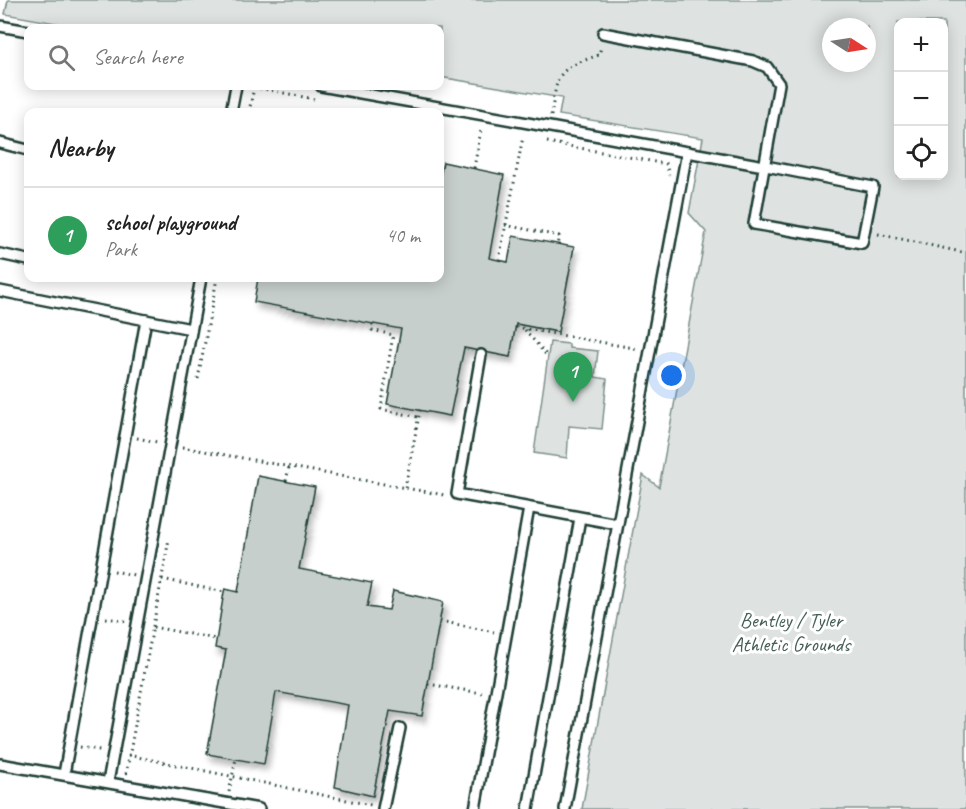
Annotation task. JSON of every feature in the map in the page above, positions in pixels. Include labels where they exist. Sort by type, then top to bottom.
[{"type":"lane","points":[[0,26],[24,30]]},
{"type":"lane","points":[[444,108],[764,166],[873,187],[862,243],[754,224],[764,166],[778,96],[779,84],[767,67],[753,61],[603,33]]},
{"type":"lane","points":[[232,108],[235,90]]},
{"type":"lane","points":[[343,90],[443,108]]},
{"type":"lane","points":[[0,143],[24,149]]},
{"type":"lane","points":[[566,809],[687,152]]},
{"type":"lane","points":[[0,254],[24,259]]},
{"type":"lane","points":[[108,782],[200,282]]},
{"type":"lane","points":[[0,291],[191,329]]},
{"type":"lane","points":[[64,774],[146,320]]},
{"type":"lane","points":[[481,355],[457,494],[617,524]]},
{"type":"lane","points":[[475,809],[529,508]]},
{"type":"lane","points":[[528,809],[580,518]]},
{"type":"lane","points":[[383,808],[400,728]]},
{"type":"lane","points":[[0,764],[259,809]]},
{"type":"path","points":[[546,142],[559,75],[569,65],[599,55],[603,33]]},
{"type":"path","points":[[250,108],[253,90]]},
{"type":"path","points":[[444,123],[451,124]]},
{"type":"path","points":[[471,128],[491,132]]},
{"type":"path","points":[[474,168],[481,130]]},
{"type":"path","points":[[512,135],[530,139]]},
{"type":"path","points":[[499,260],[523,137]]},
{"type":"path","points":[[538,140],[666,164],[667,181],[681,184]]},
{"type":"path","points":[[506,225],[559,236],[557,244]]},
{"type":"path","points":[[865,231],[966,253]]},
{"type":"path","points":[[198,380],[216,282]]},
{"type":"path","points":[[373,324],[372,330],[393,335],[381,409],[418,417]]},
{"type":"path","points":[[516,327],[649,351]]},
{"type":"path","points":[[524,329],[548,357]]},
{"type":"path","points":[[405,488],[420,411]]},
{"type":"path","points":[[125,436],[405,488],[446,495],[457,494]]},
{"type":"path","points":[[183,458],[187,436]]},
{"type":"path","points":[[286,481],[290,467]]},
{"type":"path","points":[[124,785],[169,535]]},
{"type":"path","points":[[101,568],[224,592]]},
{"type":"path","points":[[93,615],[216,639]]},
{"type":"path","points":[[440,621],[506,634]]},
{"type":"path","points":[[428,684],[495,696]]},
{"type":"path","points":[[70,745],[383,808]]},
{"type":"path","points":[[227,803],[236,759]]},
{"type":"green space","name":"Bentley / Tyler Athletic Grounds","points":[[8,0],[966,0],[966,809],[582,809],[643,475],[659,487],[706,232],[689,213],[703,138],[559,115],[562,98],[444,78],[444,24],[61,24],[5,14]]},
{"type":"green space","points":[[550,342],[569,344],[569,348],[598,351],[595,377],[607,379],[602,429],[569,426],[567,458],[534,453]]},
{"type":"building","points":[[444,162],[504,175],[489,258],[508,262],[513,236],[574,247],[558,332],[516,324],[510,357],[464,348],[450,416],[387,404],[401,329],[254,302],[257,282],[444,282]]},
{"type":"building","points":[[258,476],[315,487],[299,569],[372,583],[367,607],[389,610],[393,591],[443,602],[422,716],[390,711],[373,796],[335,787],[348,705],[276,692],[264,764],[207,754],[226,650],[215,648],[224,592],[225,589],[238,592]]},
{"type":"place","name":"school playground","points":[[573,402]]}]
